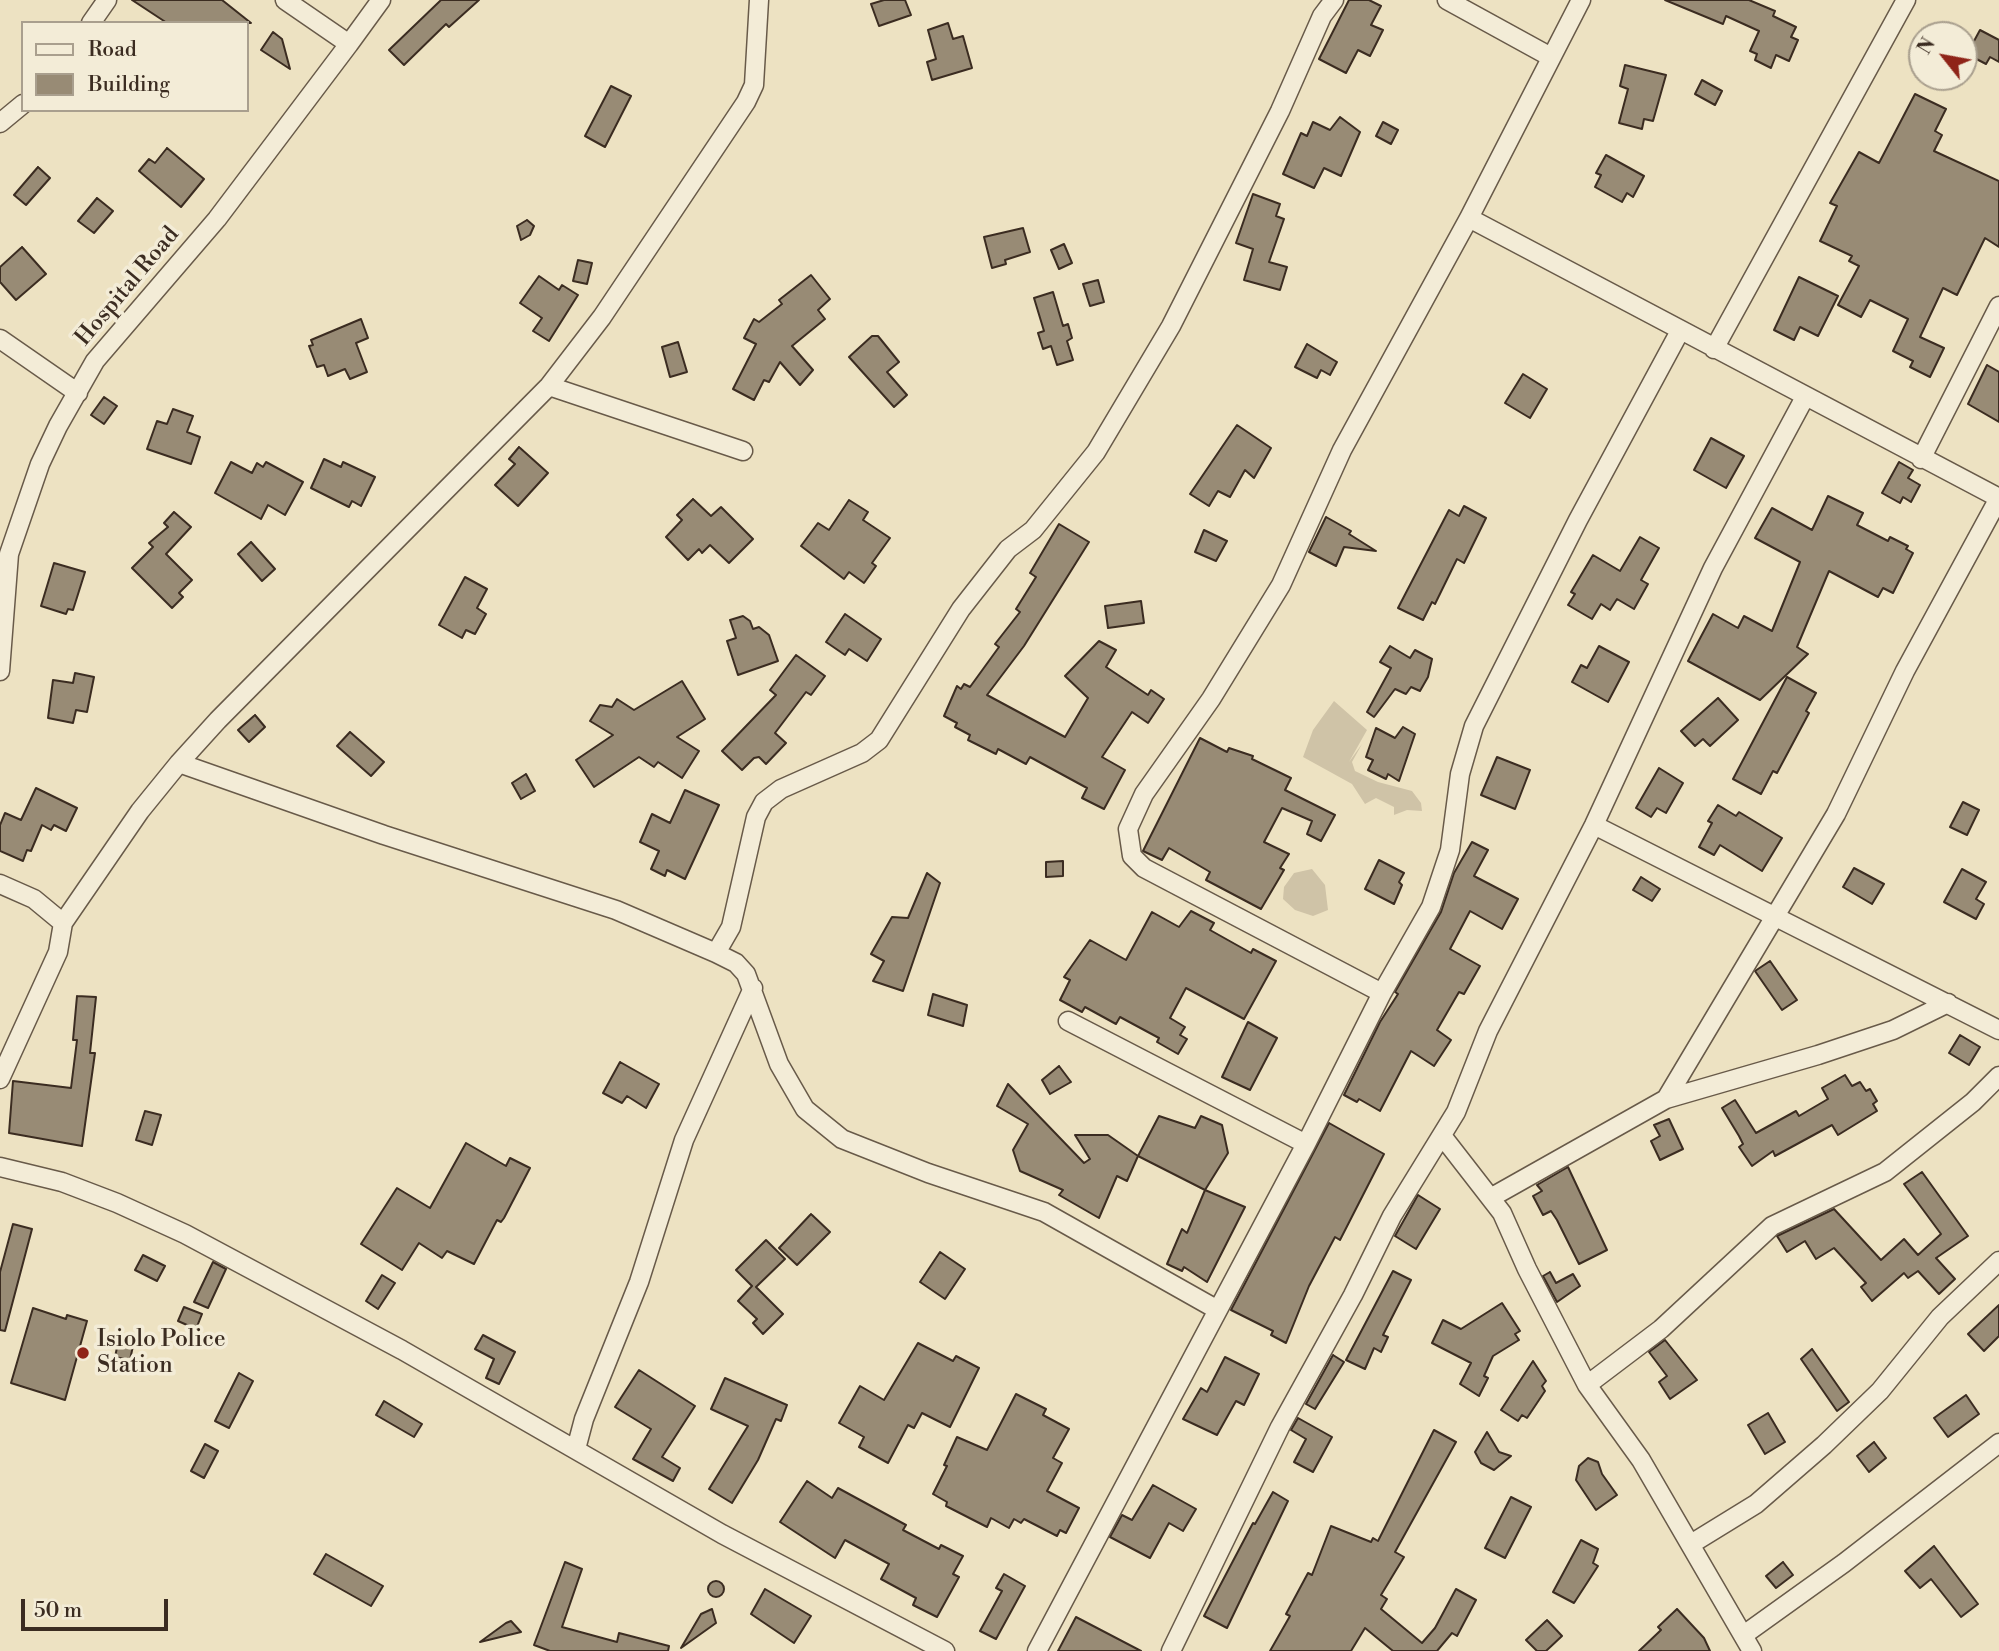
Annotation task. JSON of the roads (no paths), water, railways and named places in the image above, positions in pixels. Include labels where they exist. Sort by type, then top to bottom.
[{"type":"street","points":[[92,21],[107,0]]},
{"type":"street","points":[[285,0],[349,44]]},
{"type":"street","name":"Hospital Road","points":[[0,671],[9,554],[40,464],[95,361],[217,219],[381,0]]},
{"type":"street","points":[[0,1079],[58,952],[63,923],[140,811],[218,720],[549,386],[618,294],[746,102],[754,85],[759,0]]},
{"type":"street","points":[[716,953],[731,927],[754,826],[764,802],[780,789],[862,753],[879,740],[961,609],[1009,549],[1033,530],[1096,452],[1171,326],[1280,111],[1322,16],[1334,0]]},
{"type":"street","points":[[1447,0],[1549,56]]},
{"type":"street","points":[[1382,993],[1144,868],[1132,856],[1128,829],[1144,794],[1211,699],[1281,585],[1342,450],[1469,218],[1549,56],[1581,0]]},
{"type":"street","points":[[1714,349],[1906,0]]},
{"type":"street","points":[[0,123],[21,106]]},
{"type":"street","points":[[1469,218],[1999,498],[1905,671],[1836,814],[1666,1099]]},
{"type":"street","points":[[1921,459],[1999,306]]},
{"type":"street","points":[[1037,1651],[1216,1309],[1306,1144],[1382,993],[1431,907],[1452,839],[1460,774],[1474,726],[1489,691],[1680,331]]},
{"type":"street","points":[[0,340],[78,393]]},
{"type":"street","points":[[549,386],[743,451]]},
{"type":"street","points":[[1171,1651],[1280,1427],[1353,1295],[1392,1216],[1443,1137],[1488,1031],[1594,825],[1713,568],[1805,397]]},
{"type":"street","points":[[179,763],[384,835],[616,910],[716,953],[736,964],[753,988],[779,1064],[805,1109],[842,1139],[1044,1212],[1216,1309]]},
{"type":"street","points":[[1594,825],[1773,918],[1999,1030]]},
{"type":"street","points":[[0,884],[34,899],[63,923]]},
{"type":"street","points":[[576,1449],[584,1419],[639,1282],[684,1140],[753,988]]},
{"type":"street","points":[[1492,1197],[1666,1099],[1818,1055],[1893,1030],[1948,1003]]},
{"type":"street","points":[[1068,1021],[1306,1144]]},
{"type":"street","points":[[1587,1385],[1671,1321],[1772,1226],[1885,1172],[1973,1102],[1999,1076]]},
{"type":"street","points":[[1443,1137],[1459,1161],[1492,1197],[1587,1385],[1641,1460],[1745,1634],[1752,1651]]},
{"type":"street","points":[[0,1167],[62,1182],[185,1234],[402,1350],[722,1534],[945,1651]]},
{"type":"street","points":[[1691,1544],[1756,1504],[1825,1445],[1880,1391],[1940,1317],[1999,1261]]},
{"type":"street","points":[[1745,1634],[1844,1563],[1999,1443]]},
{"type":"place","name":"Isiolo Police Station","points":[[83,1353]]}]
